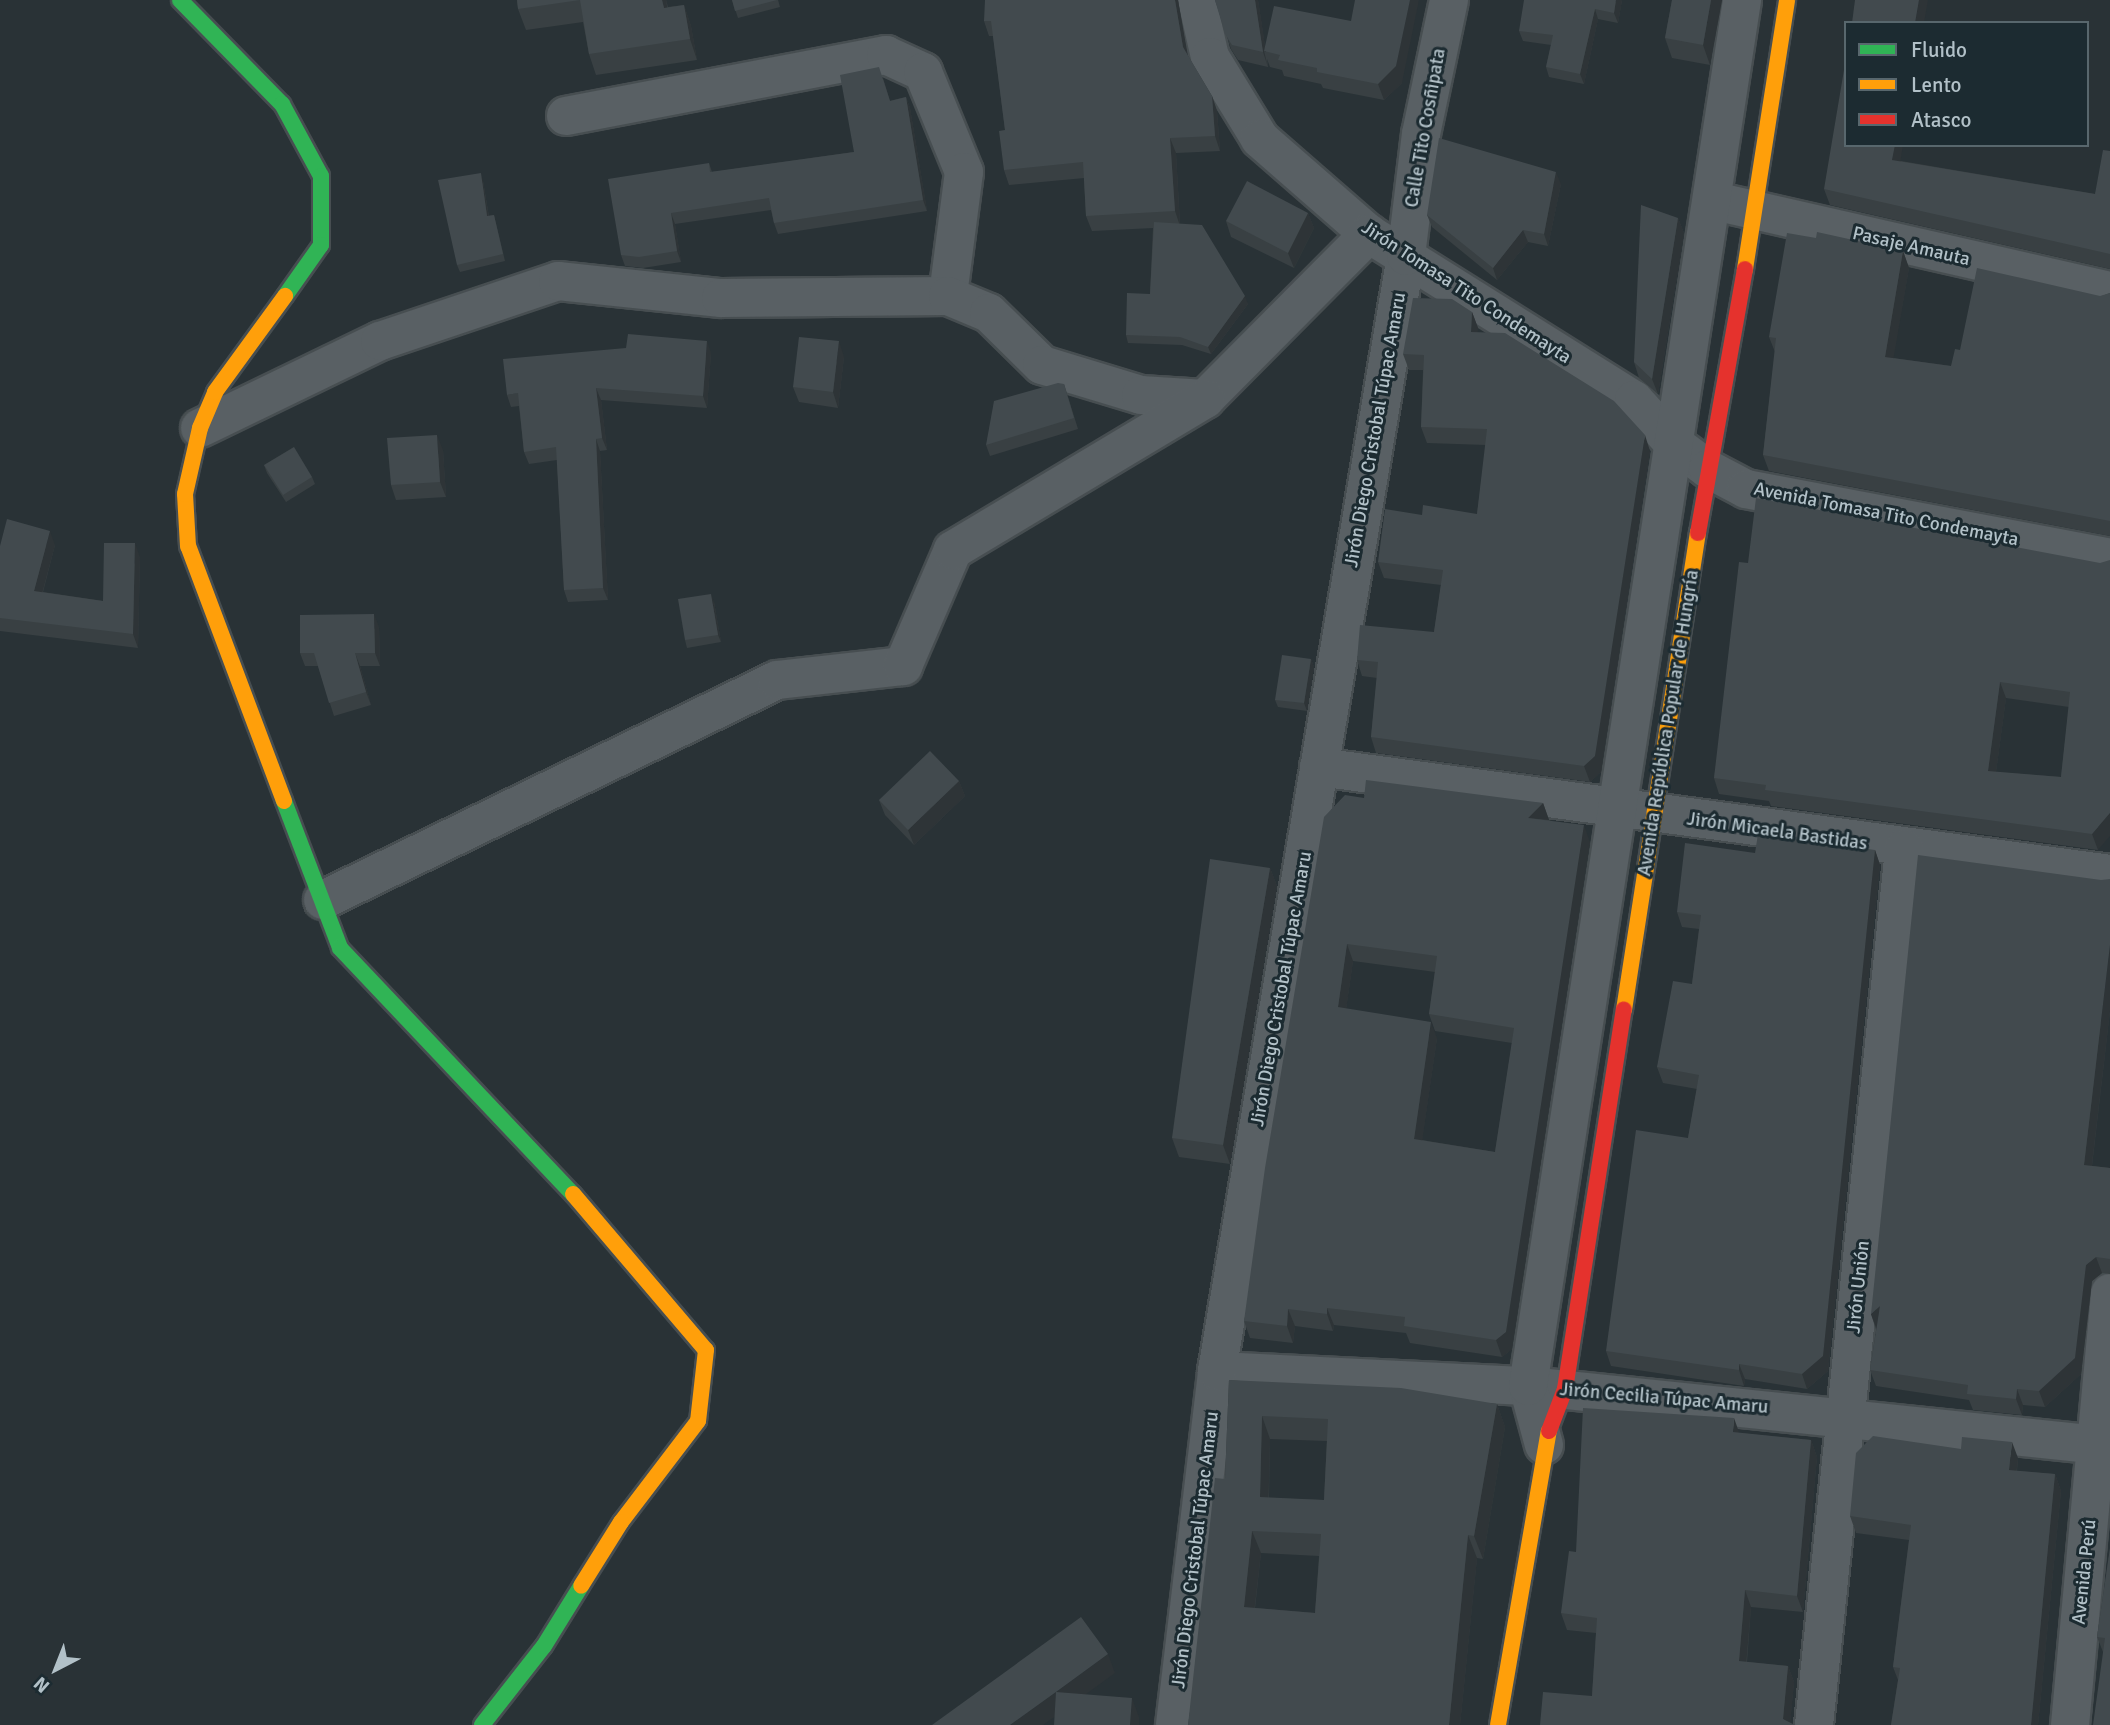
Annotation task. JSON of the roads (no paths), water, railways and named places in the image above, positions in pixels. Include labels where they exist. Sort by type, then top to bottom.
[{"type":"street","points":[[180,0],[282,104],[321,176],[321,245],[215,392],[200,428],[184,494],[188,546],[340,948],[481,1093],[641,1270],[706,1350],[698,1421],[621,1522],[544,1646],[482,1725]]},
{"type":"street","name":"Jirón Tomasa Tito Condemayta","points":[[1197,0],[1210,57],[1260,139],[1369,234],[1634,400],[1673,443]]},
{"type":"street","name":"Calle Tito Cosñipata","points":[[1406,256],[1420,134],[1449,0]]},
{"type":"street","name":"Avenida República Popular de Hungría","points":[[1544,1445],[1528,1386],[1742,0]]},
{"type":"street","name":"Avenida República Popular de Hungría","points":[[1498,1725],[1544,1445],[1565,1389],[1708,469],[1756,212],[1787,0]]},
{"type":"street","points":[[566,116],[886,55],[923,72],[964,172],[948,296]]},
{"type":"street","name":"Pasaje Amauta","points":[[1713,201],[2110,291]]},
{"type":"street","points":[[323,900],[777,680],[903,666],[953,550],[1205,399],[1369,234]]},
{"type":"street","name":"Jirón Diego Cristobal Túpac Amaru","points":[[1175,1725],[1217,1371],[1406,256]]},
{"type":"street","points":[[200,428],[380,341],[558,281],[721,299],[948,296],[989,313],[1042,365],[1141,395],[1205,399]]},
{"type":"street","name":"Avenida Tomasa Tito Condemayta","points":[[1673,443],[1708,469],[1746,489],[2110,558]]},
{"type":"street","name":"Jirón Micaela Bastidas","points":[[1319,767],[1654,816],[2110,874]]},
{"type":"street","name":"Jirón Unión","points":[[1814,1725],[1904,849]]},
{"type":"street","name":"Avenida Perú","points":[[2070,1725],[2104,1445],[2110,1293]]},
{"type":"street","name":"Jirón Cecilia Túpac Amaru","points":[[1217,1371],[1565,1389],[1846,1416],[2104,1445]]}]
